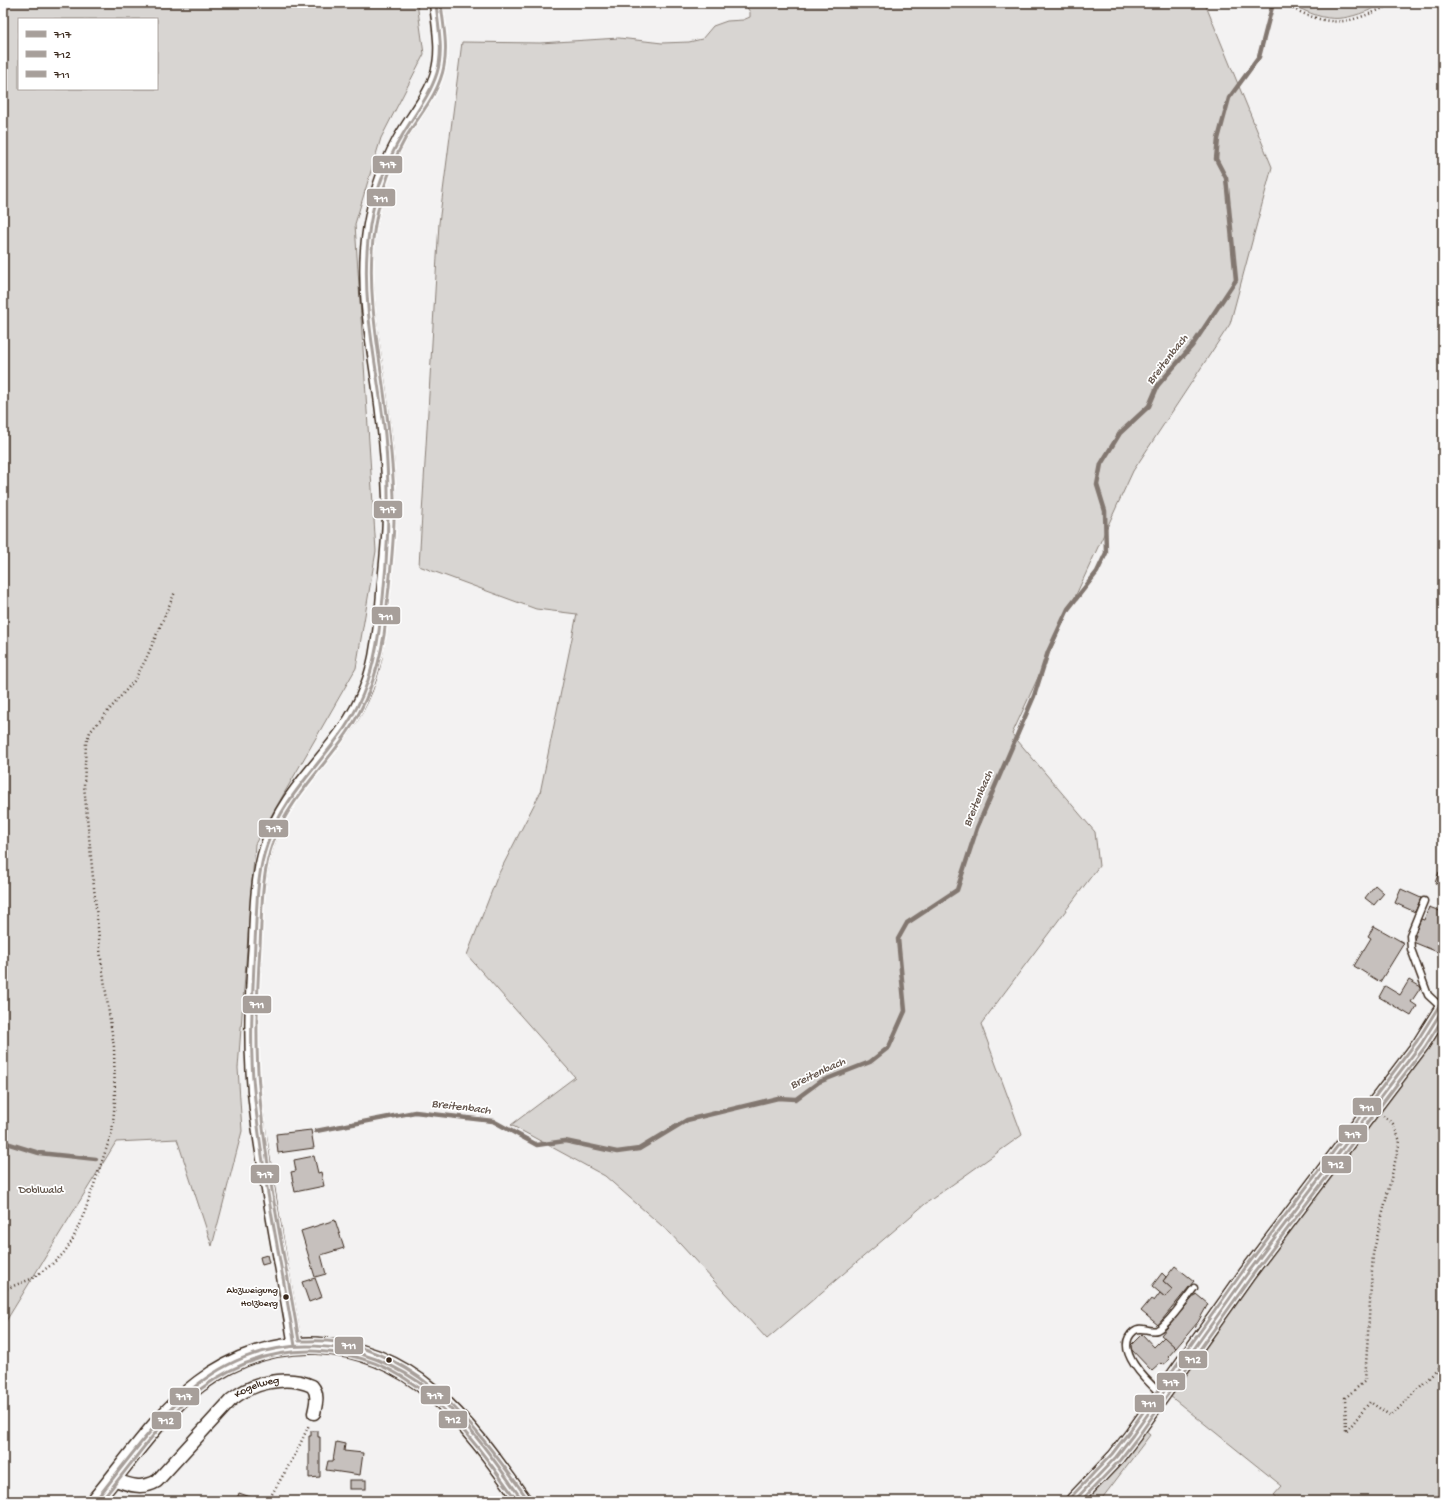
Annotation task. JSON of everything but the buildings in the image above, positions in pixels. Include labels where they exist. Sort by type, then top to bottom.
[{"type":"main road","points":[[1074,1501],[1116,1457],[1162,1395],[1247,1274],[1421,1044],[1443,1009]]},
{"type":"main road","points":[[95,1501],[145,1439],[199,1384],[229,1364],[272,1349],[295,1346],[330,1347],[355,1351],[375,1357],[412,1377],[432,1392],[476,1437],[523,1501]]},
{"type":"street","points":[[295,1346],[269,1198],[254,1090],[251,1024],[253,970],[261,865],[274,824],[283,807],[299,784],[353,716],[362,698],[374,666],[380,626],[387,553],[389,498],[383,420],[373,350],[367,290],[367,248],[372,212],[385,168],[398,141],[432,86],[437,75],[440,63],[440,47],[436,3]]},
{"type":"street","name":"Kogelweg","points":[[113,1479],[137,1486],[151,1484],[157,1481],[231,1400],[240,1393],[258,1385],[285,1381],[298,1382],[312,1386],[317,1394],[314,1413]]},
{"type":"lane","points":[[1424,901],[1410,935],[1410,945],[1428,995],[1443,1009]]},
{"type":"lane","points":[[1162,1395],[1142,1375],[1130,1356],[1127,1350],[1129,1337],[1138,1328],[1152,1331],[1160,1327],[1194,1288]]},
{"type":"path","points":[[1282,3],[1319,20],[1334,22],[1356,19],[1395,3]]},
{"type":"path","points":[[3,1290],[31,1279],[51,1265],[63,1254],[72,1241],[85,1211],[112,1132],[115,1101],[114,1047],[101,959],[84,786],[86,743],[90,732],[134,681],[146,659],[175,592]]},
{"type":"path","points":[[1373,1108],[1393,1124],[1400,1141],[1373,1254],[1365,1381],[1345,1398],[1346,1432],[1370,1402],[1391,1416],[1443,1364]]},
{"type":"path","points":[[268,1501],[296,1453],[314,1413]]},
{"type":"green space","name":"Doblwald","points":[[3,3],[417,3],[424,54],[381,138],[355,224],[376,551],[356,668],[255,844],[238,1068],[242,1131],[212,1246],[177,1139],[116,1142],[3,1326]]},
{"type":"green space","points":[[744,3],[1200,3],[1206,6],[1272,167],[1230,324],[1133,471],[1012,734],[1095,832],[1099,866],[981,1024],[1022,1135],[925,1204],[767,1339],[670,1233],[605,1176],[511,1125],[575,1077],[467,955],[498,875],[540,793],[577,614],[536,609],[419,566],[439,223],[462,42],[540,43],[619,38],[662,43],[689,42],[702,39],[713,26],[727,21],[743,20],[750,17],[750,12]]},
{"type":"green space","points":[[1289,3],[1387,3],[1360,14],[1348,17],[1328,18],[1316,15]]},
{"type":"green space","points":[[1443,1023],[1443,1501],[1282,1501],[1274,1495],[1282,1486],[1170,1396],[1253,1278]]},
{"type":"green space","points":[[1145,1431],[1150,1435],[1100,1501],[1084,1501]]},
{"type":"waterway","name":"Breitenbach","points":[[316,1131],[415,1112],[493,1121],[537,1145],[565,1141],[617,1152],[639,1149],[687,1120],[778,1098],[796,1099],[819,1082],[870,1062],[889,1047],[905,1011],[898,939],[907,923],[957,890],[977,828],[1034,696],[1048,652],[1068,609],[1097,572],[1106,553],[1105,511],[1097,485],[1101,464],[1120,433],[1149,406],[1158,385],[1192,346],[1236,280],[1226,178],[1216,159],[1218,139],[1229,98],[1259,57],[1273,3]]},
{"type":"waterway","points":[[3,1142],[39,1153],[96,1159]]},
{"type":"transit line","name":"717","points":[[295,1346],[272,1218],[257,1122],[254,1090],[252,998],[259,881],[263,857],[274,828],[291,798],[334,743],[351,718],[358,706],[368,682],[374,657],[385,582],[388,533],[388,484],[385,435],[368,313],[366,264],[368,240],[372,212],[390,158],[426,97],[437,73],[440,47],[436,3]]},
{"type":"transit line","name":"711","points":[[441,3],[446,50],[444,66],[438,86],[405,139],[388,175],[380,200],[373,239],[371,263],[373,312],[386,409],[394,496],[393,543],[384,635],[379,661],[361,710],[347,733],[288,812],[273,842],[269,855],[264,880],[257,998],[258,1068],[266,1150],[299,1341],[331,1341],[368,1350],[397,1363],[423,1380],[468,1422],[489,1447],[527,1498]]},
{"type":"transit line","name":"711","points":[[1070,1498],[1112,1454],[1129,1432],[1243,1271],[1417,1041],[1439,1006]]},
{"type":"transit line","name":"717","points":[[1074,1501],[1116,1457],[1133,1435],[1247,1274],[1421,1044],[1443,1009]]},
{"type":"transit line","name":"712","points":[[1081,1501],[1120,1460],[1137,1438],[1251,1277],[1425,1047],[1443,1018]]},
{"type":"transit line","name":"717","points":[[95,1501],[131,1455],[169,1411],[197,1385],[225,1367],[254,1354],[285,1347],[316,1346],[346,1350],[376,1359],[405,1373],[432,1392],[458,1416],[470,1430],[523,1501]]},
{"type":"transit line","name":"712","points":[[101,1501],[160,1427],[173,1413],[202,1388],[229,1371],[258,1359],[287,1353],[317,1351],[347,1355],[376,1364],[404,1378],[430,1397],[466,1433],[517,1501]]},
{"type":"place","name":"Abzweigung Holzberg","points":[[286,1297]]}]
